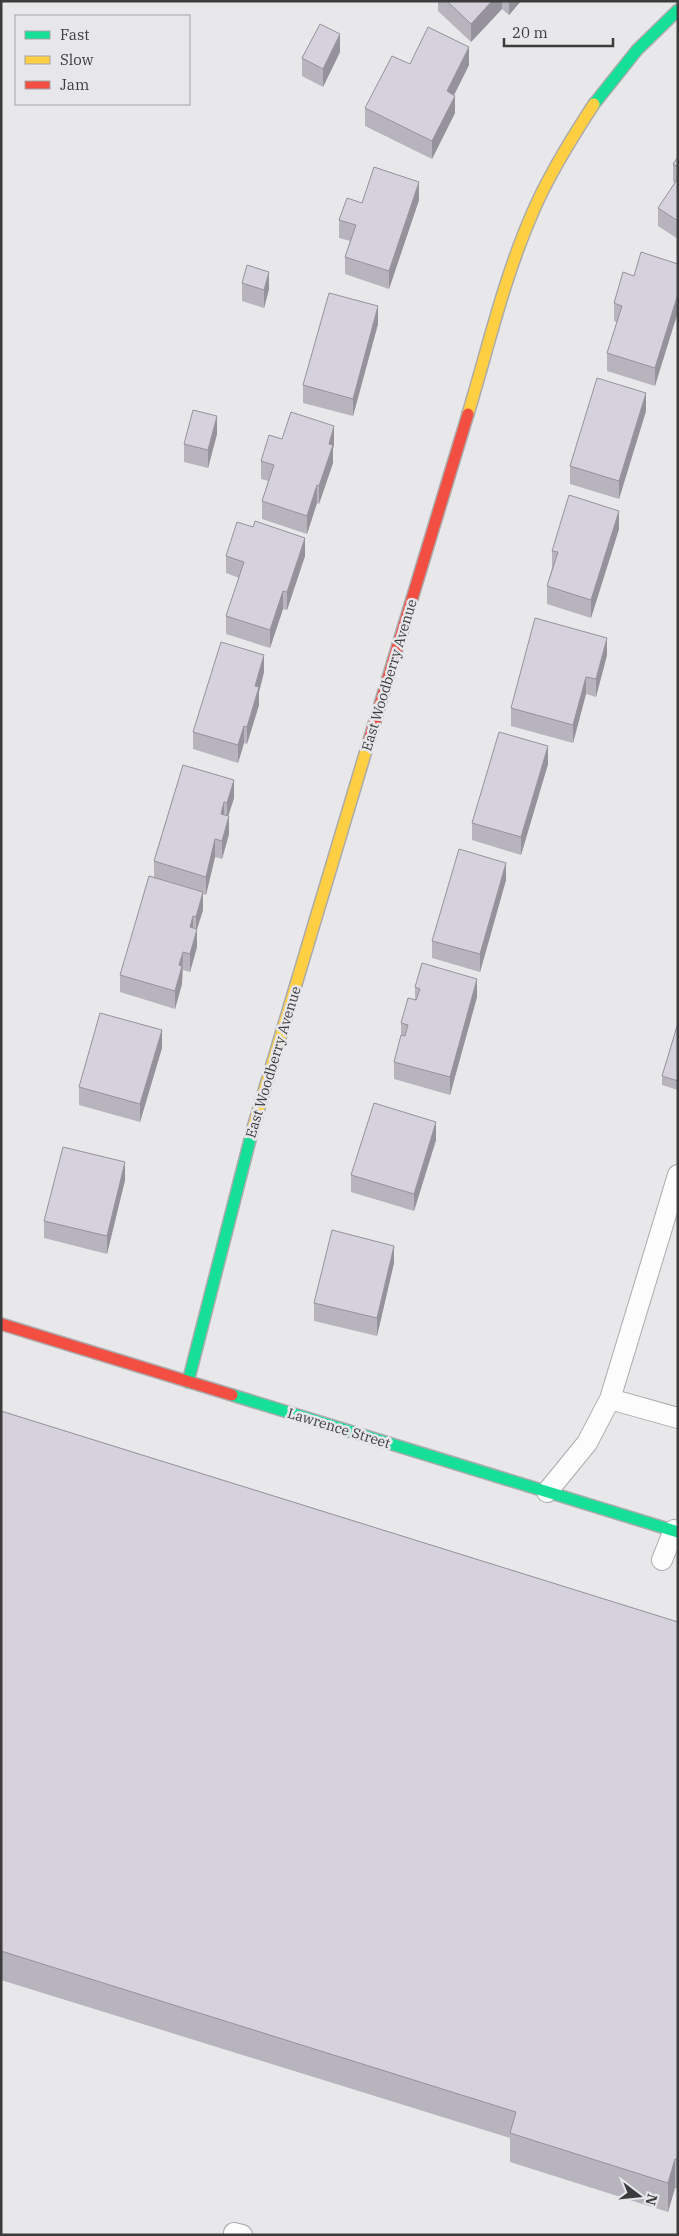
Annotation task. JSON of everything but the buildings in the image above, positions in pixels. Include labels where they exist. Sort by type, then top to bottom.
[{"type":"street","name":"East Woodberry Avenue","points":[[188,1382],[251,1135],[510,273],[540,196],[590,107],[656,28],[678,10]]},
{"type":"street","name":"Lawrence Street","points":[[1,1324],[676,1531]]},
{"type":"lane","points":[[547,1492],[587,1443],[610,1399],[678,1175]]},
{"type":"lane","points":[[610,1399],[678,1418]]},
{"type":"lane","points":[[662,1560],[676,1531]]},
{"type":"traffic: fast","points":[[594,104],[637,50],[678,10]]},
{"type":"traffic: fast","points":[[188,1382],[253,1128]]},
{"type":"traffic: fast","points":[[232,1395],[678,1532]]},
{"type":"traffic: slow","points":[[468,414],[505,288],[522,238],[538,200],[568,144],[594,104]]},
{"type":"traffic: slow","points":[[253,1128],[368,744]]},
{"type":"traffic: jam","points":[[368,744],[468,414]]},
{"type":"traffic: jam","points":[[1,1324],[232,1395]]}]
